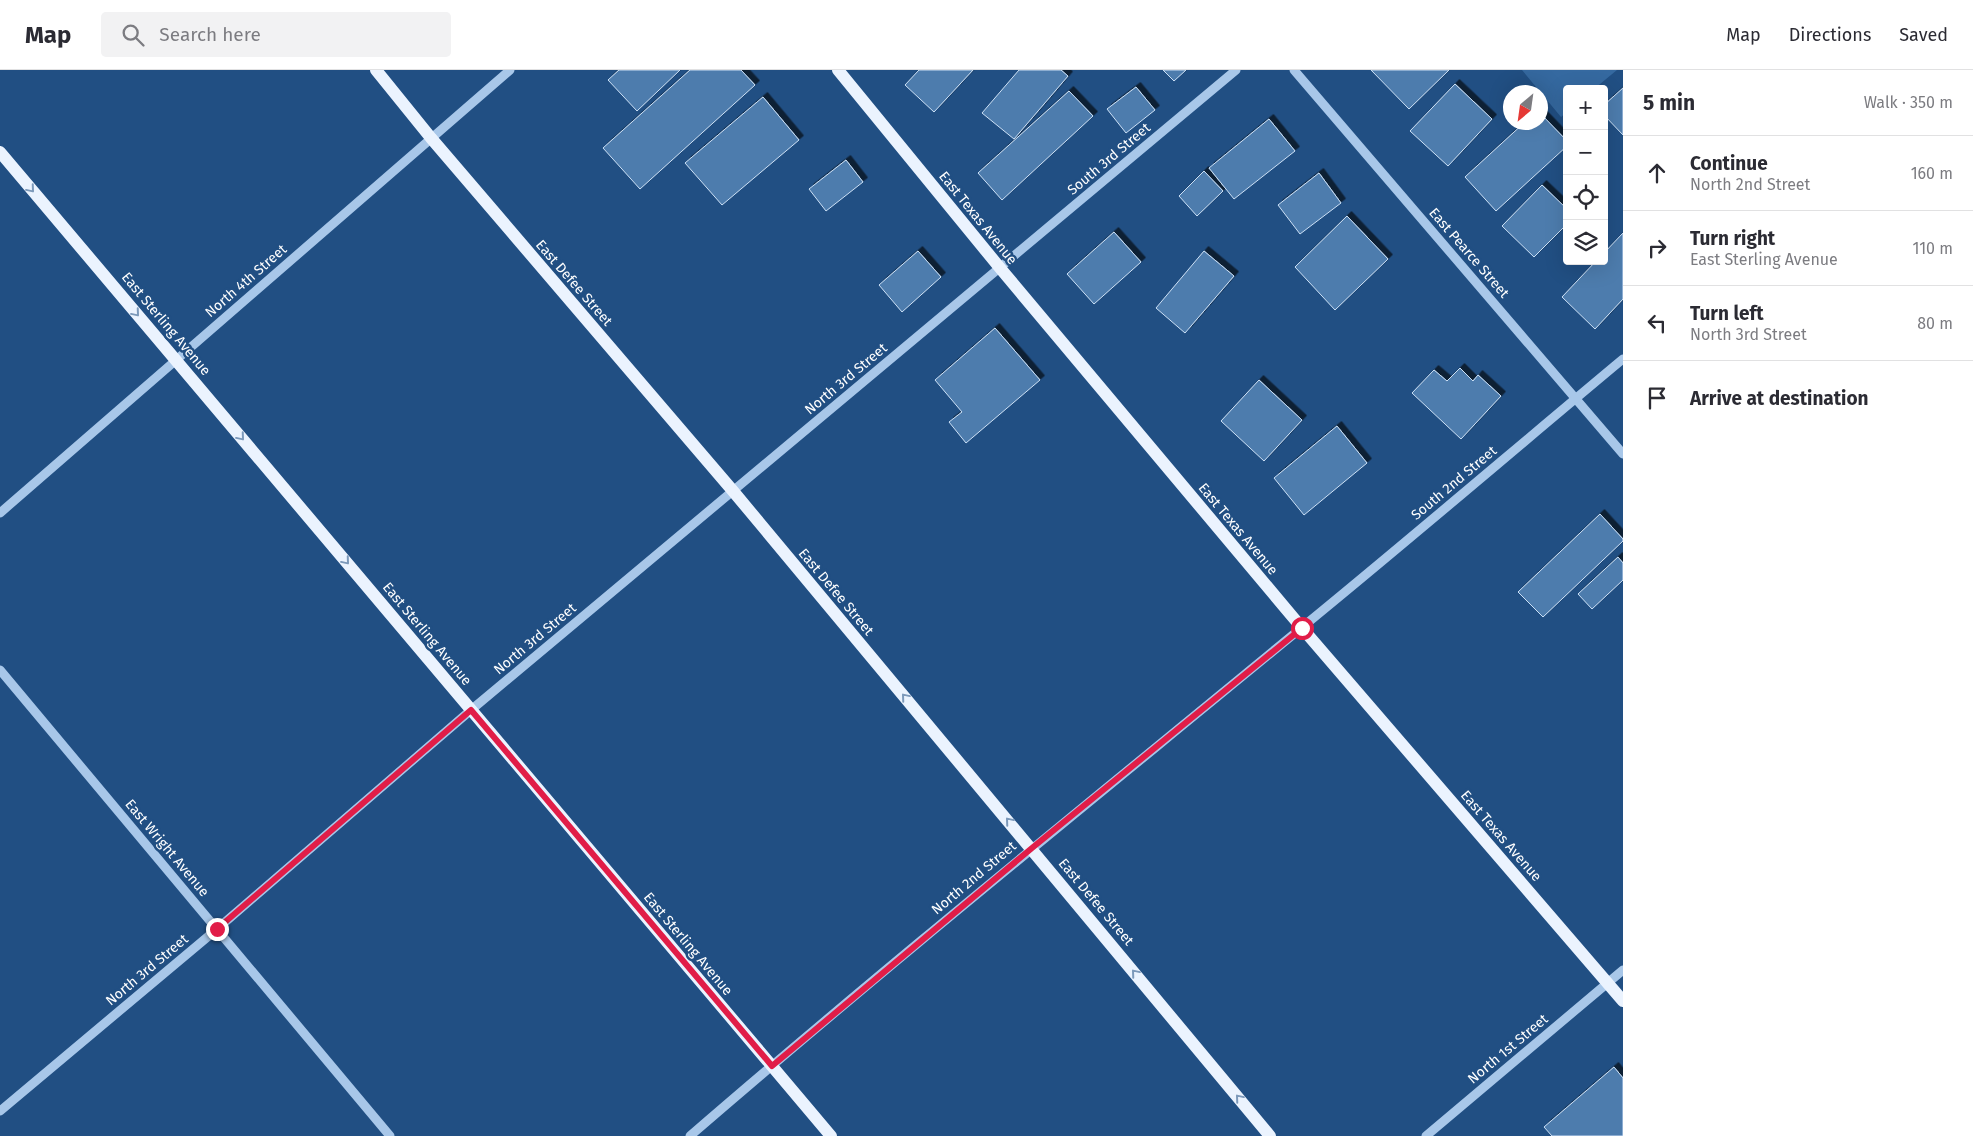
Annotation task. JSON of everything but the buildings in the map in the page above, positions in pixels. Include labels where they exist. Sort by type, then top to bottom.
[{"type":"main road","name":"East Defee Street","points":[[376,70],[431,138],[733,491],[1270,1136]]},
{"type":"main road","name":"East Texas Avenue","points":[[838,70],[1000,268],[1302,628],[1623,1001]]},
{"type":"main road","name":"East Sterling Avenue","points":[[0,152],[831,1136]]},
{"type":"street","name":"North 4th Street","points":[[0,513],[510,70]]},
{"type":"street","name":"South 3rd Street","points":[[1000,268],[1236,70]]},
{"type":"street","name":"East Pearce Street","points":[[1294,70],[1623,454]]},
{"type":"street","name":"North 3rd Street","points":[[0,1112],[217,929],[471,710],[1000,268]]},
{"type":"street","name":"South 2nd Street","points":[[1302,628],[1623,359]]},
{"type":"street","name":"North 2nd Street","points":[[690,1136],[1032,848],[1302,628]]},
{"type":"street","name":"East Wright Avenue","points":[[0,670],[390,1136]]},
{"type":"street","name":"North 1st Street","points":[[1426,1136],[1623,970]]},
{"type":"shaded area","points":[[1522,70],[1617,70],[1599,85],[1563,85],[1563,115],[1561,117],[1548,101],[1548,85],[1534,85]]},
{"type":"route","points":[[217,929],[471,710],[772,1066],[1032,848],[1302,628]]}]
